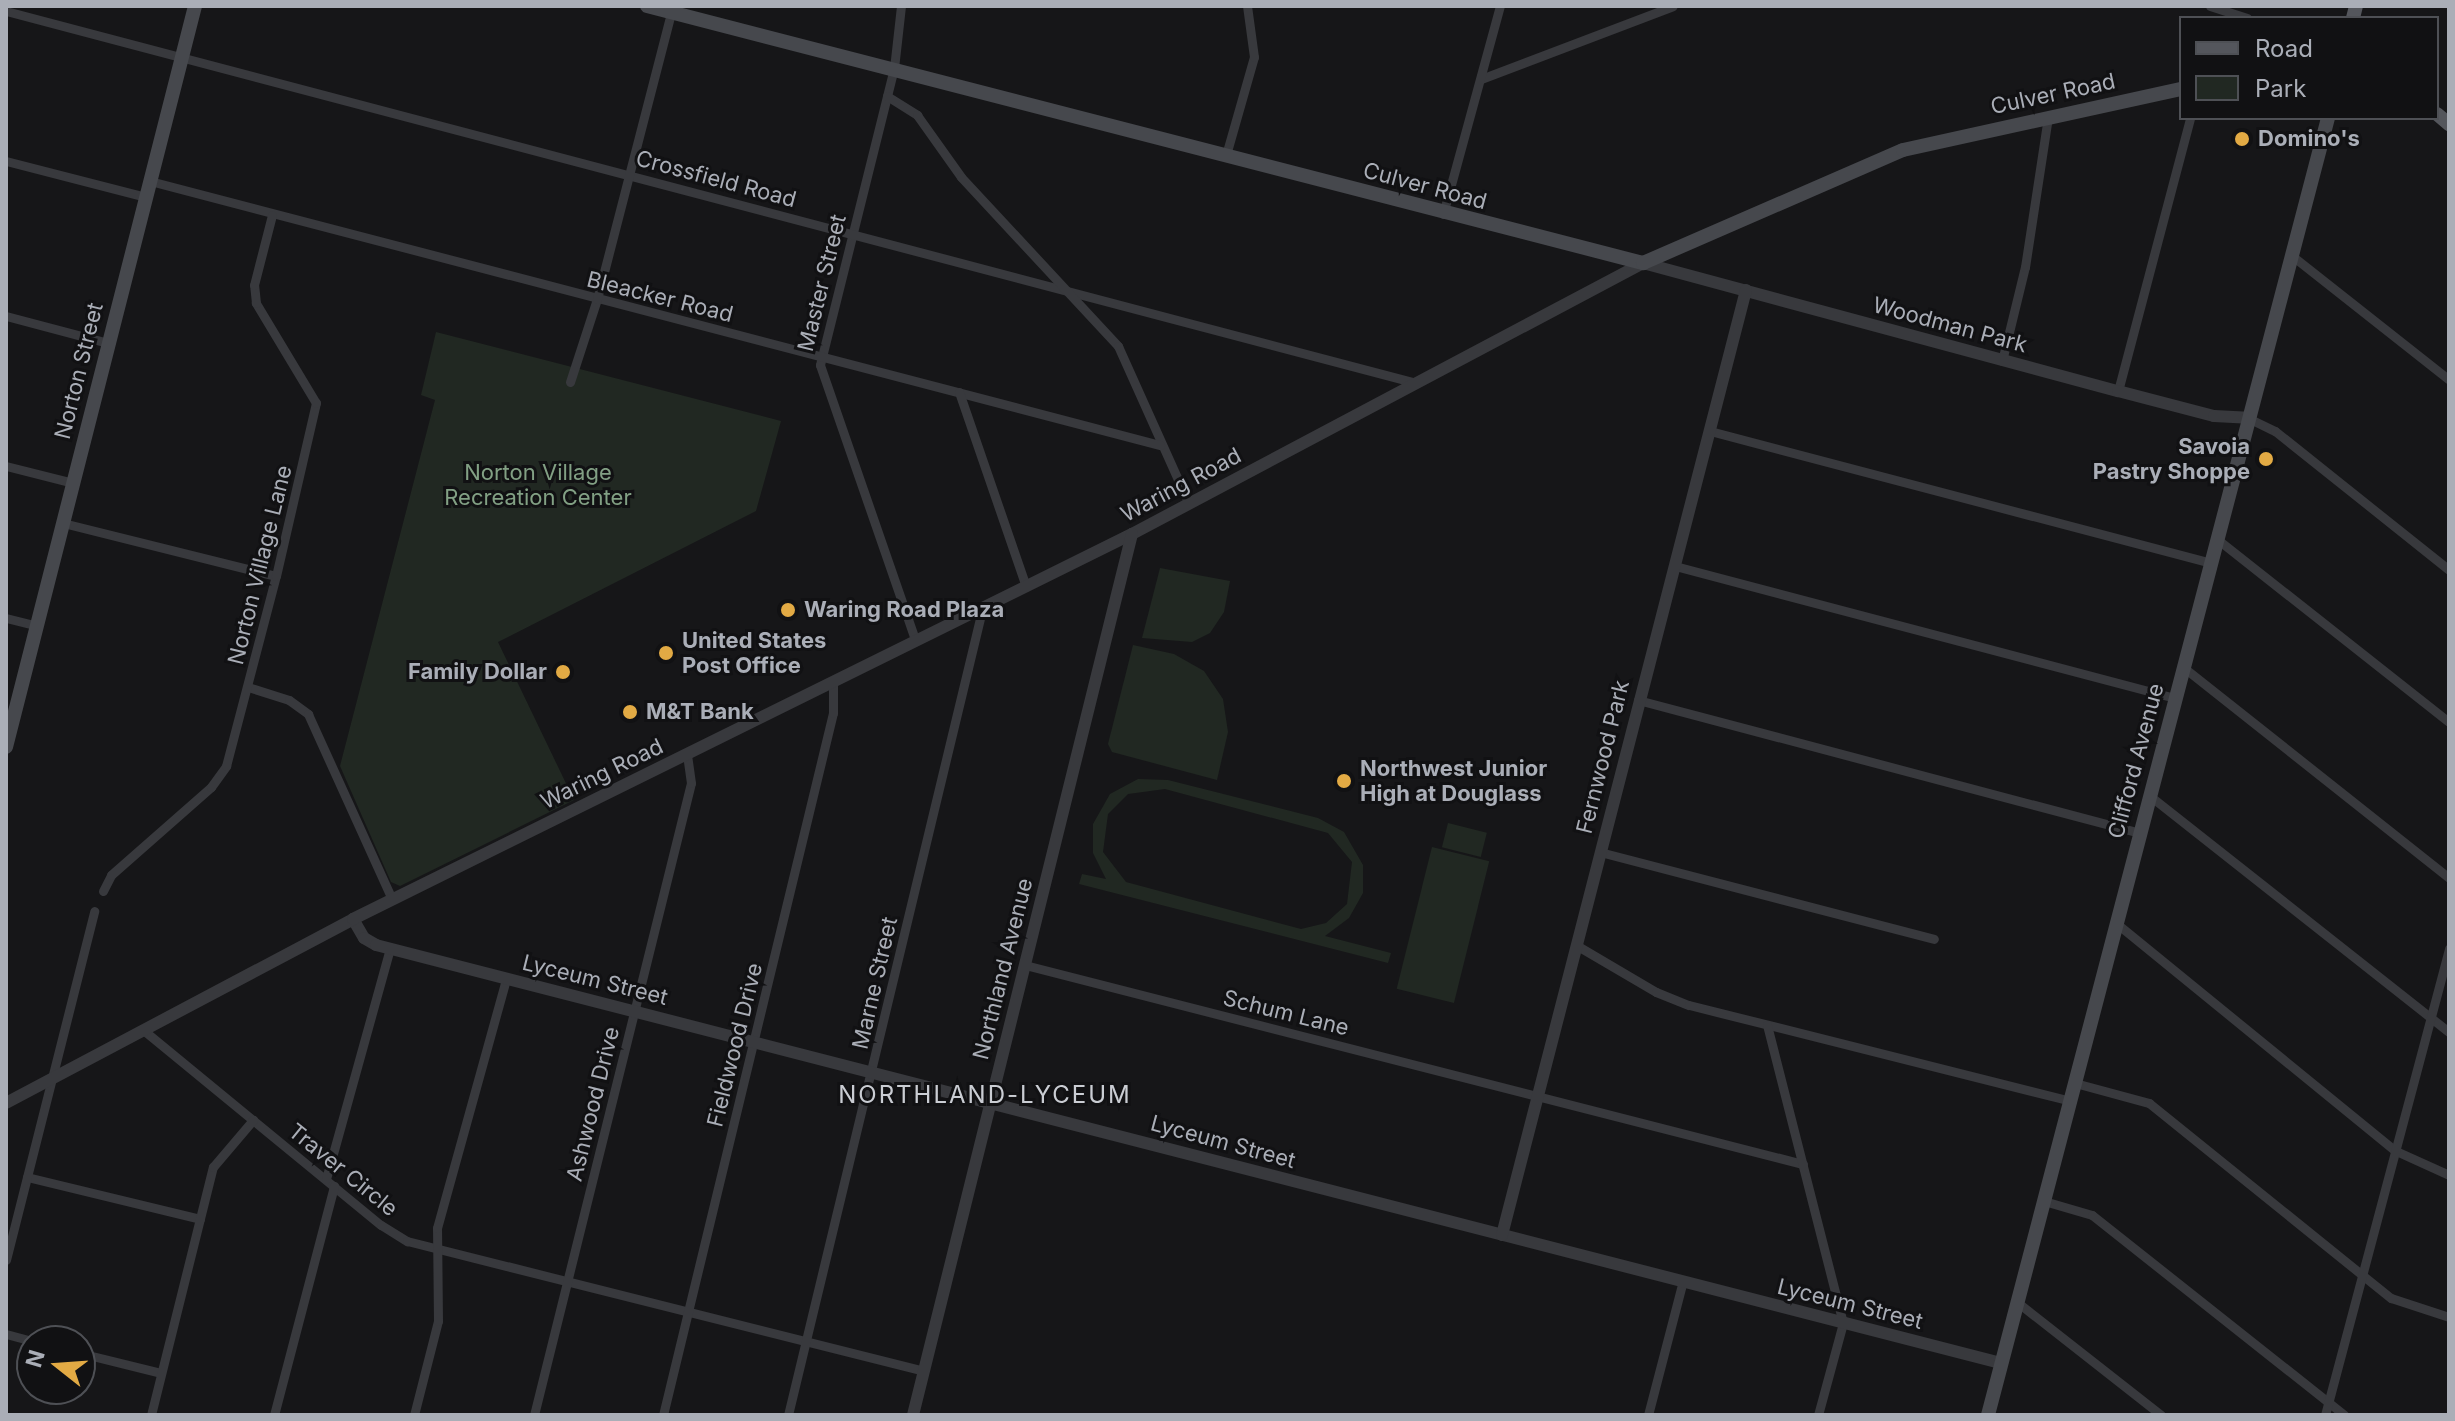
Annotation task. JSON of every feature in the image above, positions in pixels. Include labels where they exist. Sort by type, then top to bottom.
[{"type":"main road","name":"Norton Street","points":[[6,747],[195,6]]},
{"type":"main road","name":"Culver Road","points":[[647,6],[672,9],[1443,214],[1643,263],[1903,150],[2179,89]]},
{"type":"main road","name":"Clifford Avenue","points":[[1988,1415],[2327,120]]},
{"type":"street","name":"Master Street","points":[[901,6],[894,68],[821,368],[915,640]]},
{"type":"street","points":[[1226,155],[1254,57],[1247,6]]},
{"type":"street","points":[[1443,214],[1500,6]]},
{"type":"street","points":[[1481,79],[1673,6]]},
{"type":"street","points":[[2210,6],[2241,16]]},
{"type":"street","points":[[570,382],[597,299],[672,9]]},
{"type":"street","name":"Crossfield Road","points":[[6,11],[1416,383]]},
{"type":"street","points":[[887,96],[917,115],[961,177],[1118,346],[1189,504]]},
{"type":"street","points":[[2002,361],[2025,267],[2048,117]]},
{"type":"street","points":[[2118,391],[2189,120]]},
{"type":"street","points":[[6,161],[146,197]]},
{"type":"street","name":"Bleacker Road","points":[[150,181],[1160,445]]},
{"type":"street","name":"Norton Village Lane","points":[[103,891],[111,875],[221,774],[248,687],[276,576],[316,414],[309,383],[256,303],[256,275],[272,215]]},
{"type":"street","points":[[2291,255],[2449,380]]},
{"type":"street","name":"Woodman Park","points":[[1643,263],[2214,416],[2248,418]]},
{"type":"street","name":"Waring Road","points":[[6,1103],[392,899],[1132,534],[1643,263]]},
{"type":"street","name":"Fernwood Park","points":[[1502,1235],[1746,290]]},
{"type":"street","points":[[6,316],[108,343]]},
{"type":"street","points":[[959,392],[1026,587]]},
{"type":"street","points":[[2248,418],[2275,431],[2449,570]]},
{"type":"street","points":[[1710,431],[2211,563]]},
{"type":"street","points":[[6,466],[73,483]]},
{"type":"street","points":[[63,523],[276,576]]},
{"type":"street","name":"Northland Avenue","points":[[913,1415],[1132,534]]},
{"type":"street","points":[[2217,539],[2449,722]]},
{"type":"street","points":[[1675,566],[2175,698]]},
{"type":"street","name":"Marne Street","points":[[788,1415],[983,606]]},
{"type":"street","points":[[6,618],[37,626]]},
{"type":"street","points":[[2183,667],[2449,878]]},
{"type":"street","name":"Fieldwood Drive","points":[[663,1415],[833,713],[833,682]]},
{"type":"street","points":[[248,687],[289,700],[308,714],[392,899]]},
{"type":"street","points":[[1638,700],[2140,833]]},
{"type":"street","name":"Ashwood Drive","points":[[534,1415],[691,783],[687,755]]},
{"type":"street","points":[[2150,796],[2449,1032]]},
{"type":"street","points":[[1600,852],[1934,939]]},
{"type":"street","points":[[6,1260],[94,911]]},
{"type":"street","name":"Lyceum Street","points":[[353,919],[364,938],[390,949],[2001,1363]]},
{"type":"street","points":[[2116,923],[2396,1151],[2449,1175]]},
{"type":"street","points":[[1576,945],[1656,992],[1767,1025],[2070,1101]]},
{"type":"street","points":[[2325,1415],[2449,948]]},
{"type":"street","points":[[274,1415],[390,949]]},
{"type":"street","name":"Schum Lane","points":[[1025,965],[1803,1164]]},
{"type":"street","points":[[414,1415],[438,1321],[433,1248],[506,979]]},
{"type":"street","points":[[1767,1025],[1843,1323],[1818,1415]]},
{"type":"street","name":"Traver Circle","points":[[142,1029],[393,1233],[433,1248],[924,1371]]},
{"type":"street","points":[[2075,1083],[2149,1103],[2361,1275],[2401,1303],[2449,1317]]},
{"type":"street","points":[[151,1415],[213,1167],[253,1120]]},
{"type":"street","points":[[27,1177],[200,1219]]},
{"type":"street","points":[[2044,1201],[2092,1215],[2344,1415]]},
{"type":"street","points":[[1648,1415],[1683,1281]]},
{"type":"street","points":[[2017,1302],[2161,1415]]},
{"type":"street","points":[[96,1357],[161,1373]]},
{"type":"green space","name":"Norton Village Recreation Center","points":[[436,332],[781,421],[756,511],[498,642],[574,800],[400,886],[391,882],[340,766],[435,400],[421,395]]},
{"type":"green space","points":[[1160,568],[1230,581],[1224,612],[1210,633],[1192,642],[1142,638]]},
{"type":"green space","points":[[1133,645],[1174,654],[1204,671],[1223,699],[1228,732],[1217,780],[1112,752],[1108,744]]},
{"type":"green space","points":[[1138,779],[1168,780],[1318,818],[1344,832],[1363,865],[1363,893],[1349,918],[1325,936],[1391,953],[1388,963],[1079,884],[1082,874],[1106,879],[1093,853],[1093,824],[1110,794]],"holes":[[[1165,789],[1328,833],[1352,862],[1347,904],[1326,923],[1301,929],[1126,882],[1103,852],[1108,814],[1128,794]]]},
{"type":"green space","points":[[1448,823],[1487,833],[1481,857],[1442,847]]},
{"type":"green space","points":[[1432,847],[1489,861],[1454,1003],[1397,989]]},
{"type":"place","name":"Domino's","points":[[2242,139]]},
{"type":"place","name":"Savoia Pastry Shoppe","points":[[2266,459]]},
{"type":"place","name":"Waring Road Plaza","points":[[788,610]]},
{"type":"place","name":"United States Post Office","points":[[666,653]]},
{"type":"place","name":"Family Dollar","points":[[563,672]]},
{"type":"place","name":"M&T Bank","points":[[630,712]]},
{"type":"place","name":"Northwest Junior High at Douglass","points":[[1344,781]]},
{"type":"district","name":"NORTHLAND-LYCEUM","points":[[985,1095]]}]
